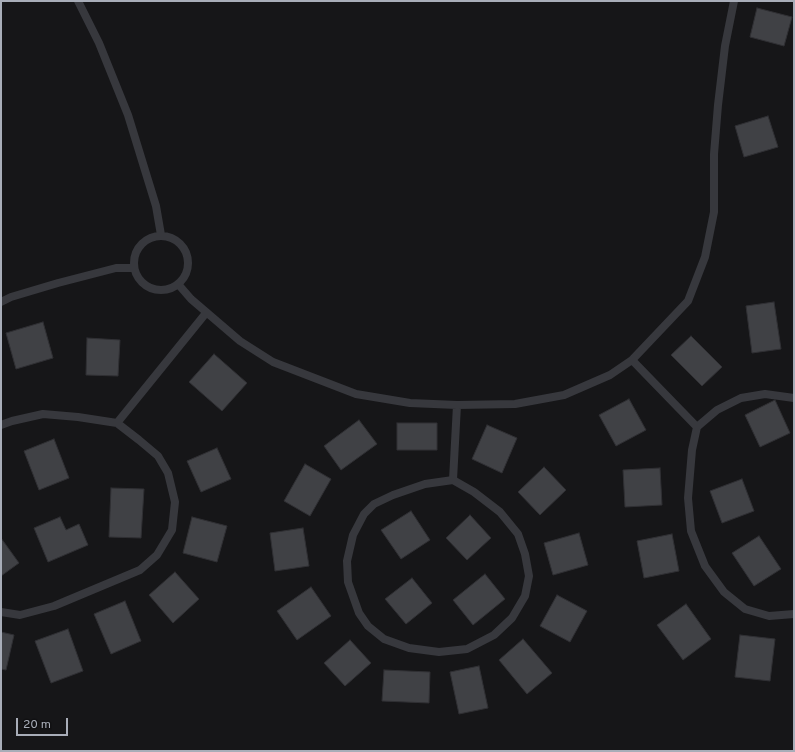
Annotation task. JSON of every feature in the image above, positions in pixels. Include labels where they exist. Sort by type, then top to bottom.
[{"type":"lane","points":[[78,1],[99,43],[128,115],[156,206],[161,235]]},
{"type":"lane","points":[[178,284],[206,313],[240,341],[273,362],[356,394],[410,403],[457,405],[515,404],[564,395],[610,375],[632,360],[688,301],[705,257],[714,212],[714,154],[718,105],[725,46],[734,1]]},
{"type":"lane","points":[[161,235],[172,238],[181,244],[187,253],[188,264],[185,276],[178,284],[168,289],[156,290],[146,286],[138,278],[133,268],[137,249],[143,241],[152,236],[161,235]]},
{"type":"lane","points":[[1,302],[11,297],[58,283],[116,268],[133,268]]},
{"type":"lane","points":[[117,424],[206,313]]},
{"type":"lane","points":[[632,360],[697,427]]},
{"type":"lane","points":[[794,398],[765,394],[741,398],[717,410],[697,427],[692,450],[688,498],[691,531],[705,566],[724,592],[745,609],[769,616],[794,614]]},
{"type":"lane","points":[[453,480],[457,405]]},
{"type":"lane","points":[[1,425],[44,414],[78,417],[117,424],[140,440],[158,456],[168,473],[175,502],[172,530],[156,555],[140,570],[54,606],[20,615],[1,612]]},
{"type":"lane","points":[[453,480],[474,492],[500,512],[518,534],[525,554],[529,576],[525,596],[512,618],[494,635],[468,649],[439,652],[409,648],[384,639],[368,626],[359,613],[348,582],[347,560],[353,535],[364,514],[374,504],[392,495],[425,484],[453,480]]},
{"type":"building","points":[[757,8],[792,17],[784,46],[750,37]]},
{"type":"building","points":[[768,116],[778,147],[744,157],[735,126]]},
{"type":"building","points":[[774,302],[781,349],[752,353],[746,306]]},
{"type":"building","points":[[43,322],[53,358],[16,369],[6,333]]},
{"type":"building","points":[[691,336],[722,367],[702,386],[671,355]]},
{"type":"building","points":[[87,338],[120,340],[118,376],[86,375]]},
{"type":"building","points":[[214,354],[247,383],[222,411],[189,382]]},
{"type":"building","points":[[629,399],[646,430],[616,446],[599,415]]},
{"type":"building","points":[[775,400],[790,433],[760,447],[745,415]]},
{"type":"building","points":[[359,420],[377,444],[341,470],[324,446]]},
{"type":"building","points":[[397,423],[437,423],[437,450],[397,450]]},
{"type":"building","points":[[487,425],[517,438],[502,473],[472,459]]},
{"type":"building","points":[[54,439],[69,478],[39,490],[24,451]]},
{"type":"building","points":[[217,448],[231,479],[201,492],[187,461]]},
{"type":"building","points":[[305,464],[331,479],[310,516],[284,501]]},
{"type":"building","points":[[544,467],[566,490],[540,515],[518,492]]},
{"type":"building","points":[[660,468],[662,505],[625,507],[623,470]]},
{"type":"building","points":[[742,479],[754,511],[722,523],[710,491]]},
{"type":"building","points":[[111,488],[144,489],[141,538],[109,537]]},
{"type":"building","points":[[411,511],[430,540],[401,559],[381,530]]},
{"type":"building","points":[[470,515],[491,538],[467,560],[446,538]]},
{"type":"building","points":[[60,517],[66,530],[79,524],[88,545],[48,562],[34,528]]},
{"type":"building","points":[[192,517],[227,526],[217,562],[183,553]]},
{"type":"building","points":[[303,528],[309,566],[275,571],[270,533]]},
{"type":"building","points":[[579,533],[588,565],[553,575],[544,543]]},
{"type":"building","points":[[672,534],[679,571],[644,578],[637,541]]},
{"type":"building","points":[[759,536],[781,569],[754,586],[732,553]]},
{"type":"building","points":[[1,538],[19,563],[1,576]]},
{"type":"building","points":[[175,572],[199,599],[173,623],[149,595]]},
{"type":"building","points":[[485,574],[505,599],[473,625],[453,600]]},
{"type":"building","points":[[412,578],[432,603],[406,624],[385,599]]},
{"type":"building","points":[[311,587],[331,616],[297,640],[277,611]]},
{"type":"building","points":[[557,595],[587,611],[570,642],[540,626]]},
{"type":"building","points":[[125,601],[141,641],[111,654],[94,614]]},
{"type":"building","points":[[686,604],[711,639],[683,660],[657,625]]},
{"type":"building","points":[[68,629],[83,671],[51,683],[35,641]]},
{"type":"building","points":[[1,632],[14,635],[6,670],[1,669]]},
{"type":"building","points":[[740,635],[775,639],[770,681],[735,677]]},
{"type":"building","points":[[523,639],[552,673],[527,694],[499,660]]},
{"type":"building","points":[[350,640],[371,663],[345,686],[324,663]]},
{"type":"building","points":[[479,666],[488,708],[459,714],[450,672]]},
{"type":"building","points":[[384,670],[430,672],[429,703],[382,701]]}]
